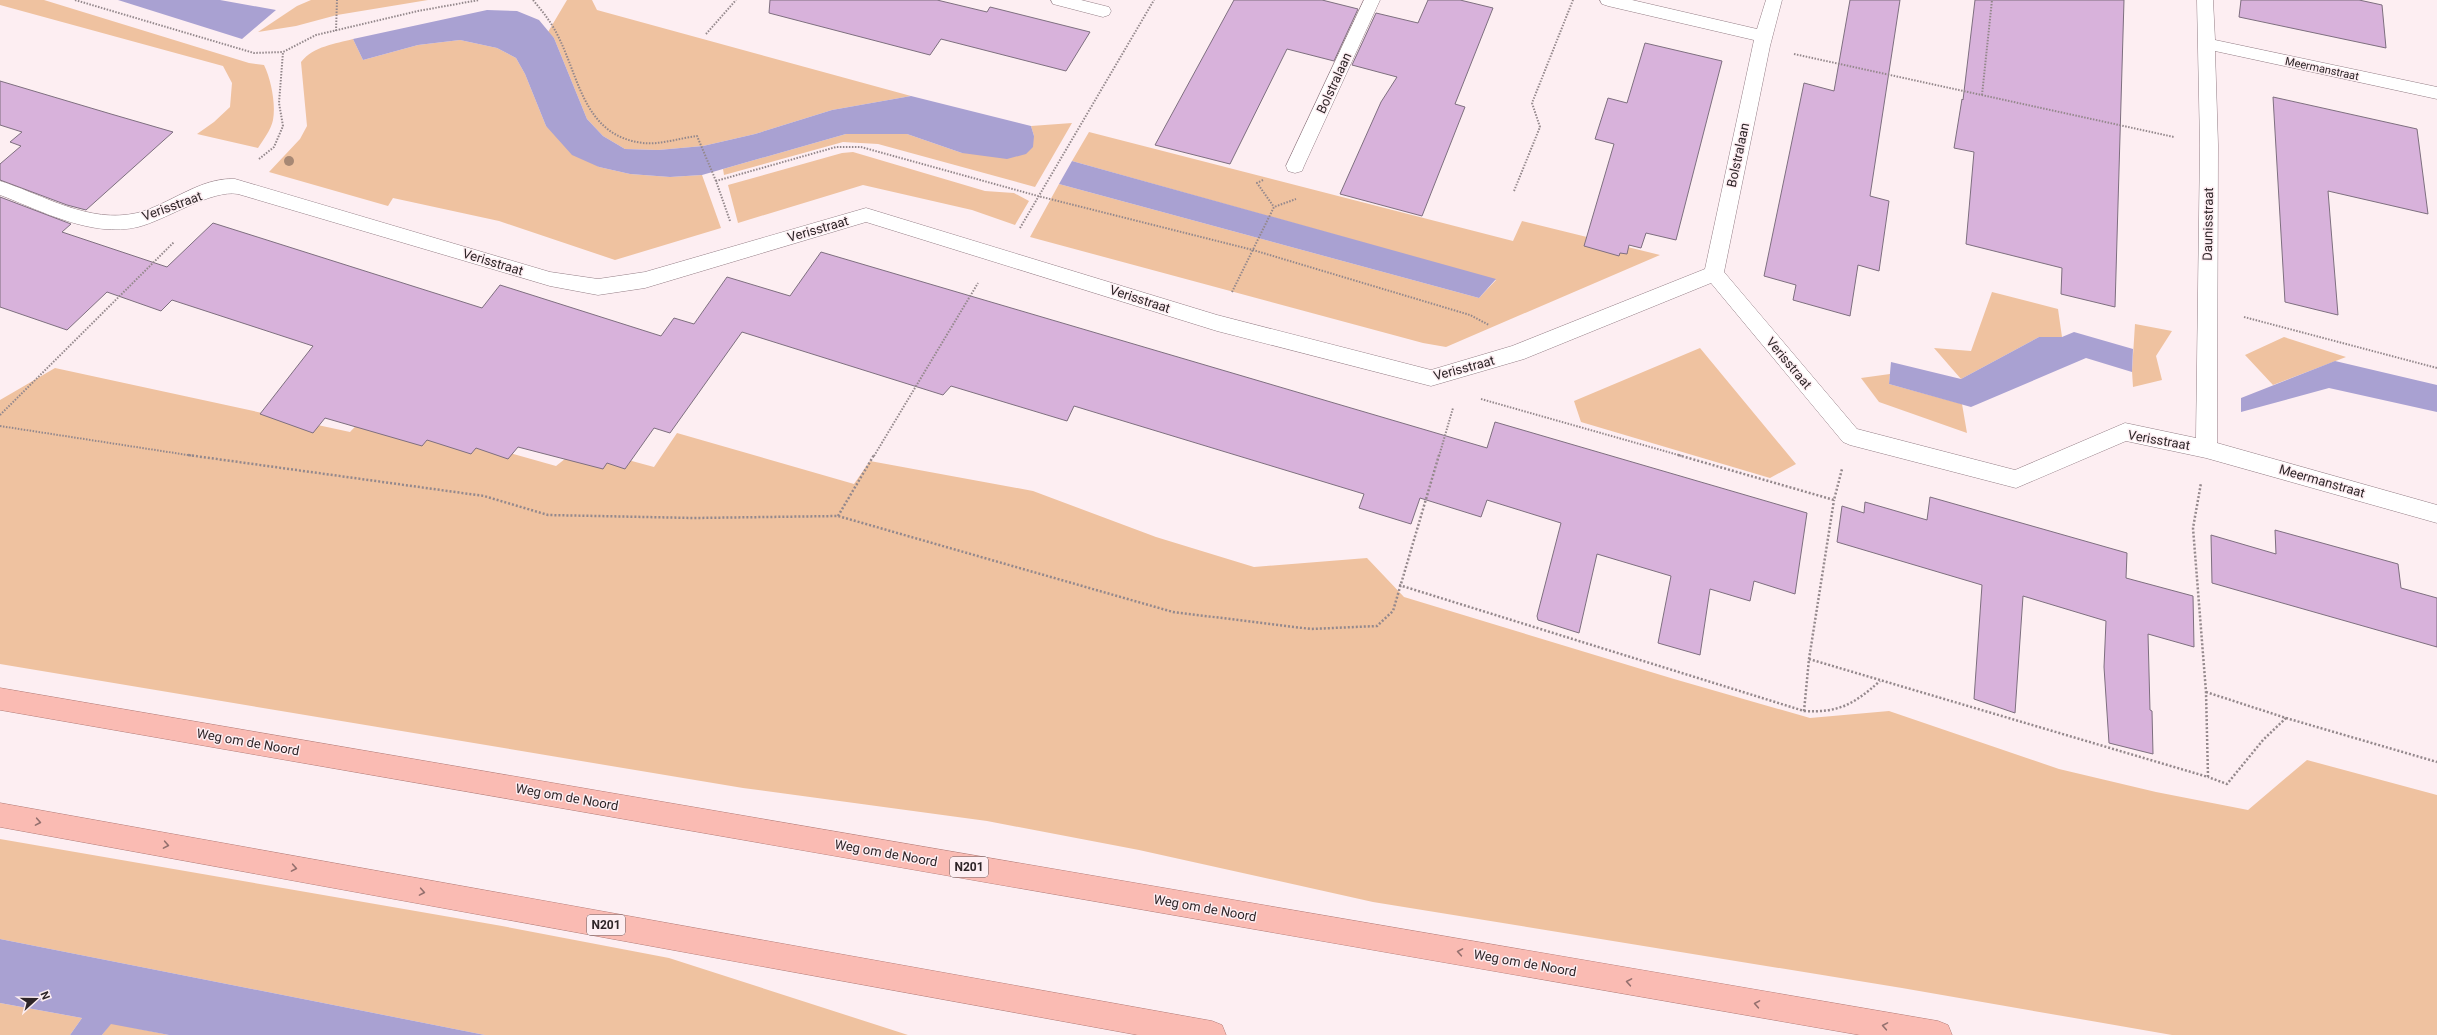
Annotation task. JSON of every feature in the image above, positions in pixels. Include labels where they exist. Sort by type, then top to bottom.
[{"type":"highway","name":"Weg om de Noord","points":[[0,699],[1938,1035]]},
{"type":"highway","name":"N201","points":[[0,815],[1212,1035]]},
{"type":"street","points":[[1058,0],[1103,12]]},
{"type":"street","name":"Bolstralaan","points":[[1295,166],[1372,0]]},
{"type":"street","points":[[1608,0],[1762,41]]},
{"type":"street","name":"Bolstralaan","points":[[1714,274],[1762,41],[1774,0]]},
{"type":"street","name":"Daunisstraat","points":[[2205,0],[2208,44],[2209,145],[2206,449]]},
{"type":"street","name":"Meermanstraat","points":[[2208,44],[2437,93]]},
{"type":"street","name":"Verisstraat","points":[[0,188],[98,223],[104,223],[123,222],[160,214],[197,196],[232,186],[261,193],[550,279],[598,287],[645,280],[866,215],[1217,323],[1431,378],[1517,353],[1714,274],[1850,436],[2016,479],[2125,432],[2206,449]]},
{"type":"street","name":"Meermanstraat","points":[[2206,449],[2437,514]]},
{"type":"path","points":[[75,0],[254,53],[283,52],[316,35],[418,11],[479,0]]},
{"type":"path","points":[[336,31],[338,0]]},
{"type":"path","points":[[533,0],[542,8],[557,30],[585,101],[597,122],[602,127],[613,136],[643,144],[697,136],[716,180],[740,252]]},
{"type":"path","points":[[706,34],[736,0]]},
{"type":"path","points":[[838,516],[1038,196],[1154,0]]},
{"type":"path","points":[[1514,192],[1540,127],[1532,103],[1572,0]]},
{"type":"path","points":[[1982,95],[1992,0]]},
{"type":"path","points":[[1762,41],[1982,95],[2209,145]]},
{"type":"path","points":[[232,186],[247,169],[274,147],[283,126],[279,104],[283,52]]},
{"type":"path","points":[[716,180],[836,147],[861,146],[1038,196],[1253,250],[1470,315],[1502,332],[1517,353]]},
{"type":"path","points":[[1244,269],[1274,207]]},
{"type":"path","points":[[0,415],[180,237]]},
{"type":"path","points":[[2237,315],[2437,368]]},
{"type":"path","points":[[1431,378],[1457,392],[1834,500]]},
{"type":"path","points":[[0,426],[256,466],[484,496],[548,515],[694,518],[838,516],[1173,612],[1303,628],[1377,626],[1393,611],[1399,585],[1457,392]]},
{"type":"path","points":[[1804,711],[1809,659],[1834,500],[1850,436]]},
{"type":"path","points":[[2206,449],[2193,528],[2206,692],[2208,777]]},
{"type":"path","points":[[1399,585],[1804,711],[1820,713],[1842,709],[1859,701],[1880,680]]},
{"type":"path","points":[[1809,659],[2208,777],[2227,784],[2263,740],[2286,718]]},
{"type":"path","points":[[2206,692],[2286,718],[2437,762]]},
{"type":"shaded area","points":[[0,0],[44,0],[249,63],[264,65],[271,84],[273,99],[274,114],[271,127],[258,148],[197,134],[214,122],[230,107],[232,83],[223,66],[0,5]]},
{"type":"shaded area","points":[[118,0],[220,0],[276,10],[242,39]]},
{"type":"shaded area","points":[[311,0],[428,0],[337,15],[296,26],[258,32],[297,6]]},
{"type":"shaded area","points":[[567,0],[592,0],[597,10],[911,96],[832,110],[755,134],[703,146],[658,150],[625,149],[603,136],[587,119],[554,38],[548,32]]},
{"type":"shaded area","points":[[487,10],[517,11],[539,20],[554,38],[587,119],[603,136],[625,149],[658,150],[703,146],[755,134],[832,110],[911,96],[1031,126],[1034,136],[1033,147],[1026,154],[1007,159],[962,153],[907,134],[846,134],[702,175],[670,177],[630,174],[599,167],[572,155],[546,126],[525,74],[516,58],[497,48],[460,40],[418,45],[363,60],[353,39]]},
{"type":"shaded area","points":[[353,39],[363,60],[418,45],[460,40],[497,48],[516,58],[525,74],[546,126],[599,167],[630,174],[670,177],[702,175],[721,228],[615,260],[499,221],[393,198],[388,206],[269,172],[300,139],[307,126],[301,62],[312,52],[318,49]]},
{"type":"shaded area","points":[[1072,123],[1035,187],[878,144],[843,142],[724,175],[723,169],[846,134],[907,134],[962,153],[1034,136],[1031,126]]},
{"type":"shaded area","points":[[1089,132],[1513,241],[1522,221],[1660,255],[1446,347],[1423,343],[1030,237],[1059,184],[1479,298],[1496,280],[1072,161]]},
{"type":"shaded area","points":[[853,152],[985,191],[1014,193],[1029,201],[1015,225],[972,210],[863,185],[738,223],[728,185],[842,153]]},
{"type":"shaded area","points":[[1072,161],[1496,279],[1479,298],[1059,184]]},
{"type":"shaded area","points":[[1992,292],[2058,309],[2062,337],[2039,337],[1961,379],[1934,348],[1971,351]]},
{"type":"shaded area","points":[[2135,324],[2172,331],[2156,356],[2162,380],[2133,387],[2132,371]]},
{"type":"shaded area","points":[[2074,332],[2133,349],[2132,372],[2086,358],[1971,407],[1889,384],[1891,362],[1961,379],[2039,337],[2062,337]]},
{"type":"shaded area","points":[[2284,337],[2346,357],[2273,385],[2245,355]]},
{"type":"shaded area","points":[[1700,348],[1796,464],[1770,478],[1581,422],[1574,401]]},
{"type":"shaded area","points":[[2335,361],[2437,385],[2437,412],[2329,388],[2241,412],[2241,398]]},
{"type":"shaded area","points":[[55,368],[350,432],[368,413],[556,466],[580,447],[654,467],[677,433],[854,484],[870,461],[1033,491],[1156,537],[1254,567],[1367,558],[1404,597],[1674,679],[1810,718],[1889,711],[2059,769],[2156,792],[2248,810],[2307,760],[2437,795],[2437,1035],[2172,1035],[1902,988],[1373,902],[1139,850],[987,821],[743,788],[0,664],[0,400]]},
{"type":"shaded area","points":[[1890,374],[1889,384],[1962,404],[1967,433],[1879,402],[1861,378]]},
{"type":"shaded area","points":[[0,839],[502,926],[669,958],[908,1035],[485,1035],[0,939]]},
{"type":"shaded area","points":[[0,939],[485,1035],[169,1035],[111,1024],[102,1035],[70,1035],[82,1018],[0,1003]]},
{"type":"shaded area","points":[[0,1003],[82,1018],[70,1035],[0,1035]]},
{"type":"shaded area","points":[[111,1023],[169,1035],[102,1035]]},
{"type":"building","points":[[770,0],[937,0],[987,12],[990,7],[1090,32],[1066,71],[941,39],[930,55],[769,13]]},
{"type":"building","points":[[1234,0],[1322,0],[1358,9],[1334,61],[1287,49],[1230,164],[1155,145]]},
{"type":"building","points":[[1428,0],[1460,0],[1493,8],[1455,104],[1465,107],[1422,216],[1340,194],[1381,102],[1397,77],[1352,65],[1376,13],[1418,23]]},
{"type":"building","points":[[1850,0],[1900,0],[1870,196],[1889,201],[1879,271],[1858,265],[1850,316],[1793,300],[1796,285],[1764,276],[1804,83],[1834,91]]},
{"type":"building","points":[[1975,0],[2124,0],[2115,307],[2061,294],[2062,268],[1966,244],[1974,152],[1954,148],[1962,99],[1963,100]]},
{"type":"building","points":[[2241,0],[2359,0],[2382,5],[2386,48],[2239,17]]},
{"type":"building","points":[[1645,43],[1722,61],[1676,240],[1646,233],[1641,248],[1629,245],[1627,254],[1620,253],[1619,256],[1584,246],[1614,144],[1595,139],[1608,98],[1627,103]]},
{"type":"building","points":[[0,81],[173,132],[86,210],[67,205],[0,180],[0,164],[21,146],[10,142],[22,132],[0,125]]},
{"type":"building","points":[[2273,97],[2417,129],[2428,214],[2328,191],[2338,315],[2285,302]]},
{"type":"building","points":[[0,197],[71,224],[62,232],[167,267],[213,223],[482,308],[500,285],[661,336],[674,318],[694,324],[727,277],[790,296],[821,252],[1487,448],[1495,422],[1807,513],[1795,594],[1754,581],[1750,601],[1710,589],[1700,655],[1658,643],[1671,576],[1597,554],[1579,633],[1538,620],[1537,616],[1561,523],[1487,500],[1481,517],[1420,498],[1411,524],[1359,508],[1364,494],[1074,406],[1067,421],[951,386],[943,395],[742,332],[670,433],[654,428],[625,469],[607,463],[603,469],[518,447],[508,459],[476,448],[471,454],[427,440],[422,446],[325,418],[313,433],[260,414],[313,346],[172,300],[161,311],[107,292],[67,330],[0,307]]},
{"type":"building","points":[[1930,497],[2127,553],[2126,578],[2193,596],[2194,647],[2148,634],[2153,754],[2109,743],[2104,667],[2106,621],[2023,596],[2015,713],[1974,699],[1982,585],[1837,542],[1842,506],[1864,513],[1865,502],[1927,520]]},
{"type":"building","points":[[2275,530],[2398,564],[2401,588],[2437,598],[2437,647],[2212,583],[2211,535],[2276,554]]}]
